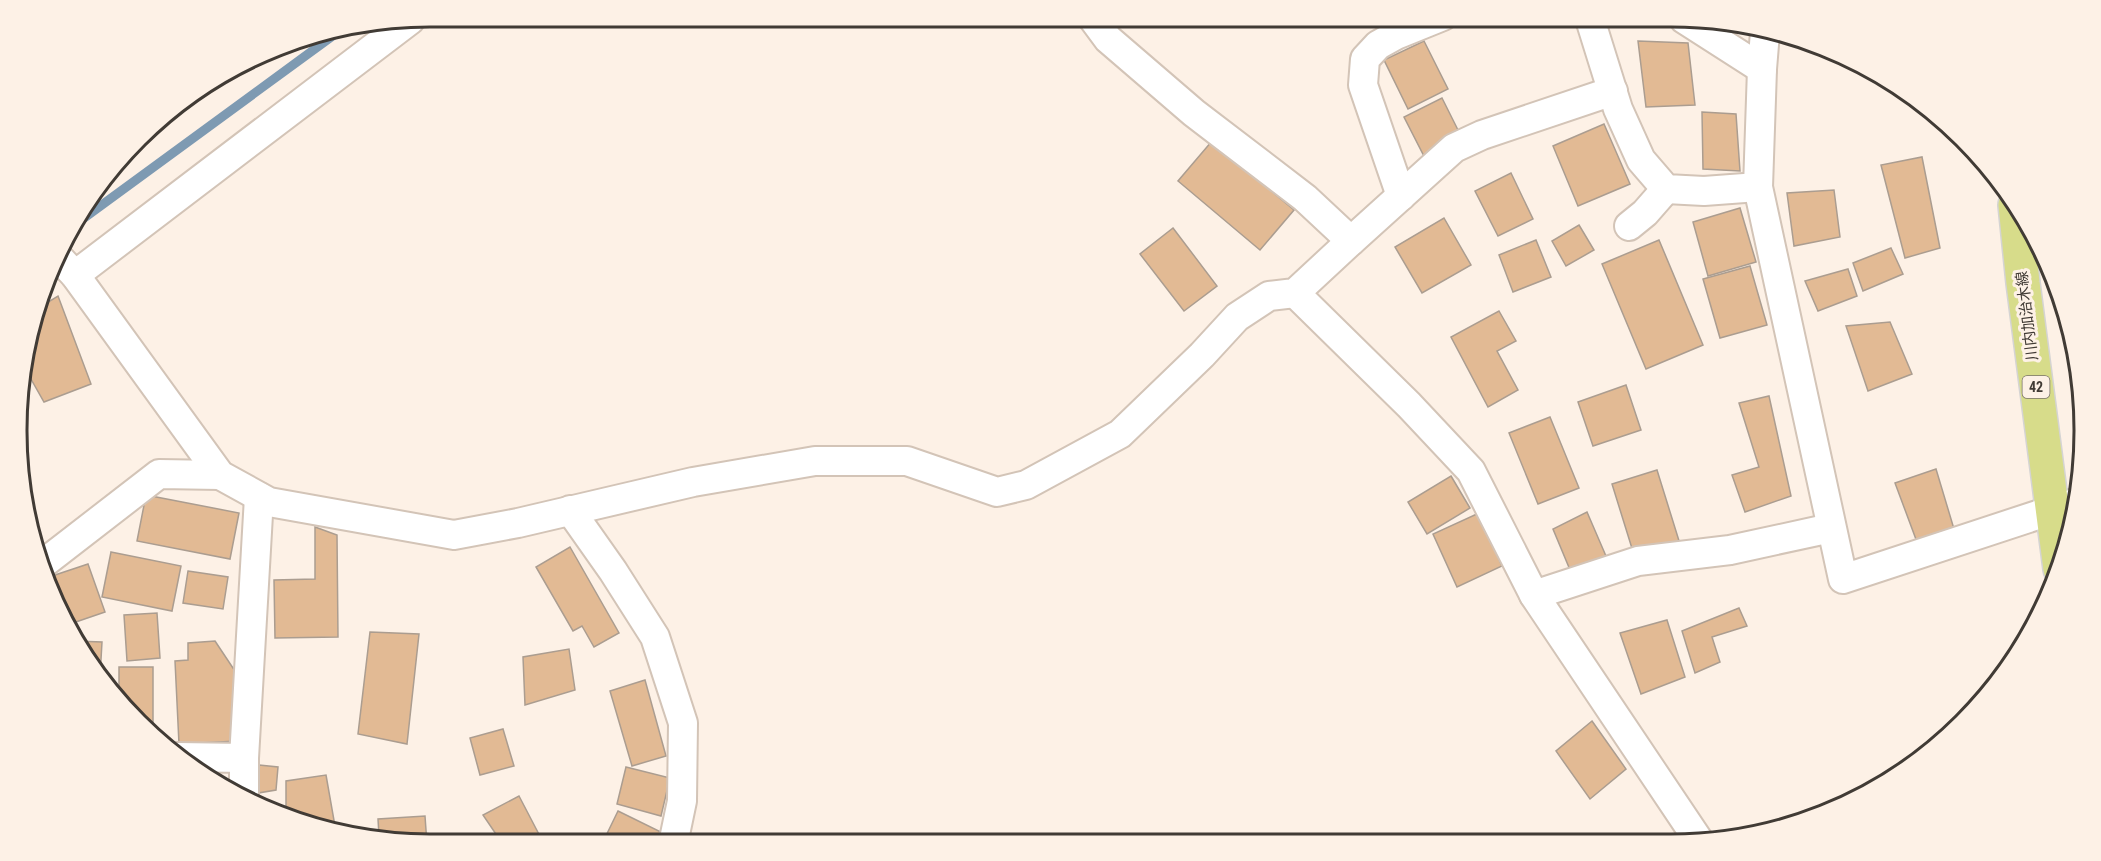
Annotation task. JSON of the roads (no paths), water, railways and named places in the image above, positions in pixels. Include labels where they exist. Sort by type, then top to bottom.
[{"type":"main road","name":"川内加治木線","points":[[2017,224],[2023,283],[2064,506],[2063,522]]},
{"type":"street","points":[[1099,27],[1108,39],[1194,113],[1305,198],[1351,241]]},
{"type":"street","points":[[1401,196],[1363,85],[1365,59],[1387,39],[1416,27]]},
{"type":"street","points":[[1593,27],[1618,109],[1641,160],[1666,189],[1704,191],[1758,187]]},
{"type":"street","points":[[398,28],[64,263],[220,475],[269,502],[454,535],[693,482],[815,461],[907,461],[997,492],[1026,485],[1120,434],[1203,355],[1237,317],[1269,296],[1295,293],[1454,148],[1482,135],[1613,91]]},
{"type":"street","points":[[1698,28],[1762,69]]},
{"type":"street","points":[[1764,39],[1758,187],[1843,579],[2064,506]]},
{"type":"street","points":[[1629,226],[1645,213],[1666,189]]},
{"type":"street","points":[[1295,293],[1410,405],[1472,471],[1534,595],[1694,833]]},
{"type":"street","points":[[48,560],[159,474],[220,475]]},
{"type":"street","points":[[244,788],[259,497]]},
{"type":"street","points":[[570,510],[613,571],[655,637],[683,723],[682,801],[675,834]]},
{"type":"street","points":[[1534,595],[1638,561],[1730,550],[1831,528]]},
{"type":"street","points":[[194,757],[244,758]]},
{"type":"waterway","points":[[91,213],[326,41]]}]
